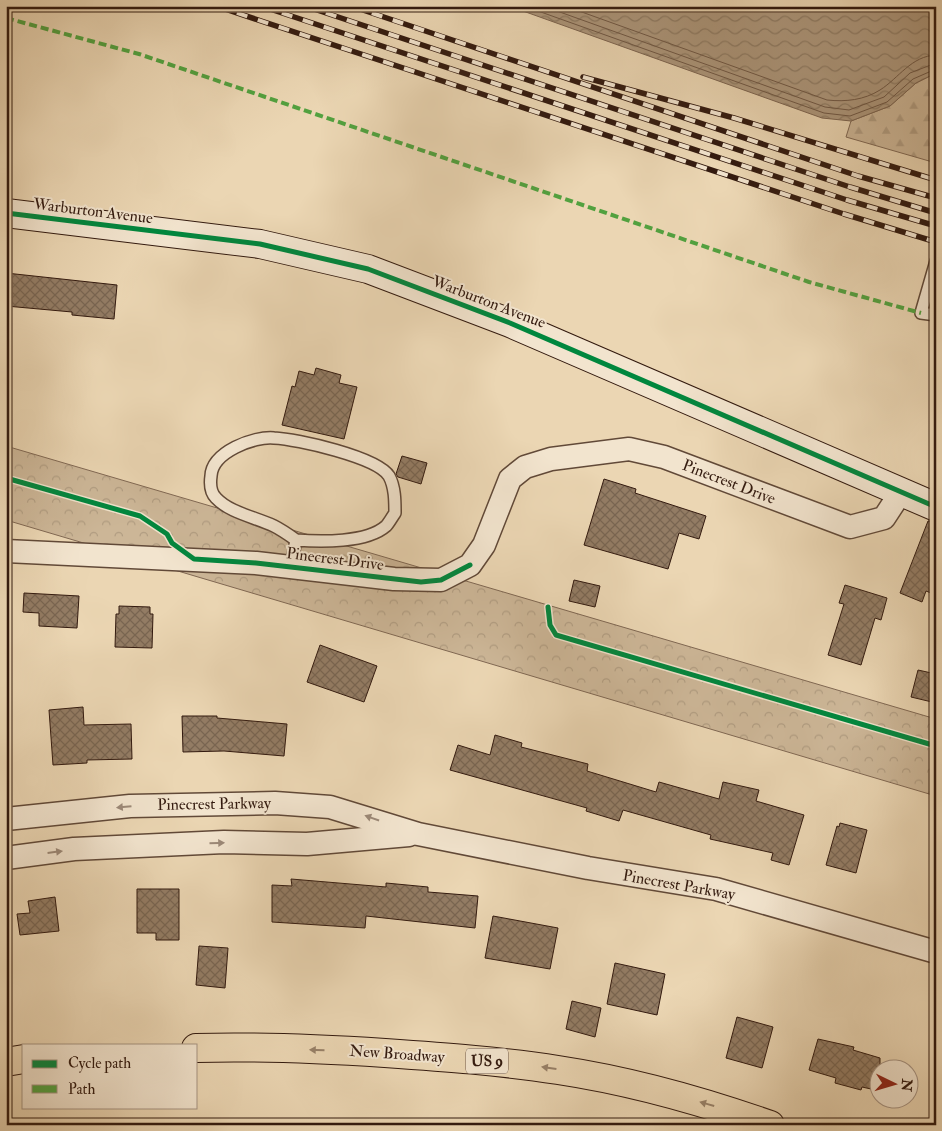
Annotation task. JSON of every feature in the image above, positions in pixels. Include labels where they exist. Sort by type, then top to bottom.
[{"type":"main road","name":"New Broadway","points":[[198,1048],[358,1052],[448,1058],[559,1070],[665,1092],[770,1125]]},
{"type":"main road","points":[[6,1062],[22,1059]]},
{"type":"street","name":"Warburton Avenue","points":[[6,214],[260,244],[368,269],[510,323],[936,507]]},
{"type":"street","name":"Pinecrest Drive","points":[[6,551],[291,566],[403,580],[441,580],[470,565],[484,545],[510,479],[526,467],[551,459],[628,449],[664,457],[850,527],[884,518],[901,492]]},
{"type":"street","name":"Pinecrest Parkway","points":[[6,819],[130,806],[276,803],[330,806],[418,834],[588,868],[716,889],[936,952]]},
{"type":"street","name":"Pinecrest Parkway","points":[[6,858],[74,849],[224,842],[307,844],[418,834]]},
{"type":"lane","points":[[936,261],[921,313],[936,315]]},
{"type":"lane","points":[[273,438],[323,446],[370,463],[388,474],[392,484],[395,513],[385,526],[369,535],[346,539],[315,542],[296,540],[274,526],[227,506],[214,497],[210,484],[211,470],[224,454],[250,441],[273,438]]},
{"type":"lane","points":[[291,566],[296,540]]},
{"type":"green space","points":[[936,73],[936,163],[846,137],[851,121],[890,106],[916,83]]},
{"type":"green space","points":[[6,446],[936,719],[936,796],[6,520]]},
{"type":"water","points":[[509,6],[936,6],[936,73],[916,83],[890,106],[851,121],[822,118]]},
{"type":"building","points":[[6,273],[117,285],[114,319],[72,315],[72,312],[6,306]]},
{"type":"building","points":[[316,368],[341,375],[339,383],[357,387],[344,439],[282,425],[292,386],[295,387],[299,371],[314,375]]},
{"type":"building","points":[[402,456],[427,463],[421,484],[398,477],[396,474]]},
{"type":"building","points":[[604,479],[636,489],[635,493],[706,516],[699,539],[679,533],[668,569],[584,545]]},
{"type":"building","points":[[928,521],[936,522],[936,580],[931,593],[926,591],[922,602],[900,593]]},
{"type":"building","points":[[574,580],[600,586],[595,607],[569,601]]},
{"type":"building","points":[[845,585],[887,598],[881,620],[875,618],[861,665],[828,655],[844,604],[839,603]]},
{"type":"building","points":[[24,593],[79,596],[77,628],[39,626],[39,613],[23,612]]},
{"type":"building","points":[[119,606],[150,607],[150,614],[153,614],[152,648],[115,647],[116,614],[119,614]]},
{"type":"building","points":[[320,645],[377,666],[364,702],[307,682]]},
{"type":"building","points":[[918,670],[936,674],[932,702],[911,697]]},
{"type":"building","points":[[83,707],[84,725],[131,724],[132,759],[87,760],[87,763],[53,765],[49,710]]},
{"type":"building","points":[[182,716],[217,716],[217,718],[287,724],[284,756],[224,751],[183,752]]},
{"type":"building","points":[[495,735],[522,743],[521,747],[588,764],[587,771],[656,792],[659,782],[719,799],[723,782],[759,790],[756,801],[804,815],[789,865],[771,860],[773,853],[710,839],[711,835],[623,810],[619,821],[586,811],[587,808],[450,770],[458,745],[490,755]]},
{"type":"building","points":[[840,823],[867,830],[856,873],[826,865],[837,826],[839,827]]},
{"type":"building","points":[[291,879],[386,887],[386,883],[428,887],[428,892],[478,896],[475,928],[366,916],[365,928],[272,922],[272,885],[292,886]]},
{"type":"building","points":[[137,889],[179,889],[179,940],[156,940],[156,933],[137,933]]},
{"type":"building","points":[[55,897],[59,931],[20,935],[17,914],[30,913],[28,901]]},
{"type":"building","points":[[493,916],[558,928],[550,969],[485,958]]},
{"type":"building","points":[[199,946],[228,948],[225,988],[196,985]]},
{"type":"building","points":[[615,963],[665,974],[657,1015],[607,1004]]},
{"type":"building","points":[[572,1001],[601,1008],[595,1037],[566,1029]]},
{"type":"building","points":[[737,1017],[773,1027],[762,1068],[726,1058]]},
{"type":"building","points":[[818,1039],[854,1047],[853,1050],[880,1058],[870,1058],[870,1089],[862,1087],[861,1090],[835,1083],[836,1078],[809,1070]]},
{"type":"railway","points":[[216,6],[844,214],[936,242]]},
{"type":"railway","points":[[261,6],[847,200],[936,226]]},
{"type":"railway","points":[[305,6],[850,187],[936,213]]},
{"type":"railway","points":[[351,6],[858,176],[936,198]]},
{"type":"railway","points":[[583,77],[734,118],[936,180]]},
{"type":"marked path","points":[[6,18],[139,54],[809,282],[921,313]]},
{"type":"cycle path","points":[[6,213],[260,244],[368,269],[510,323],[936,507]]},
{"type":"cycle path","points":[[6,478],[140,516],[167,534],[172,543],[194,559],[256,563],[421,582],[441,580],[470,565]]},
{"type":"cycle path","points":[[548,607],[550,625],[556,635],[936,746]]}]
